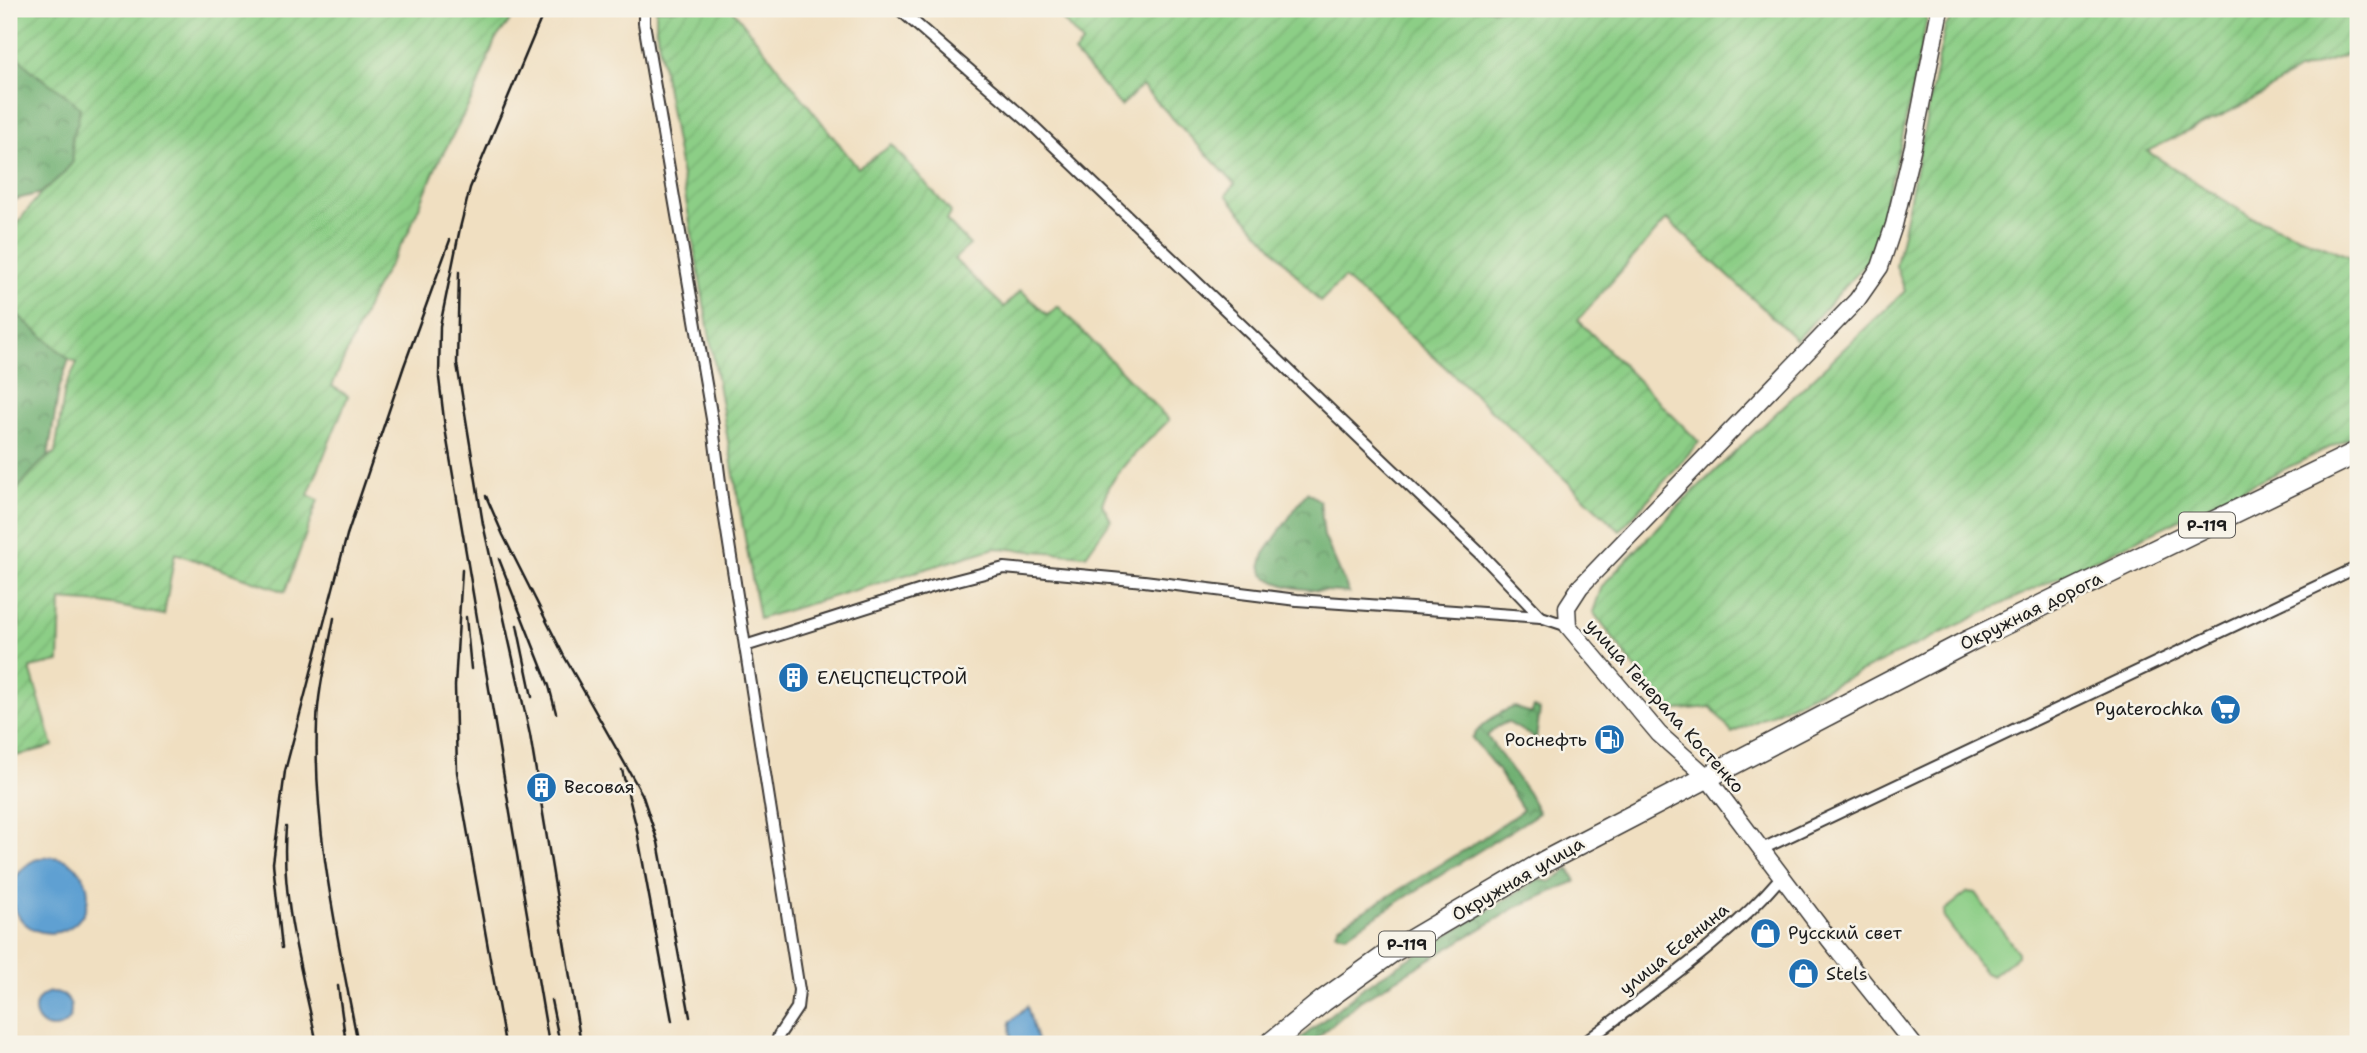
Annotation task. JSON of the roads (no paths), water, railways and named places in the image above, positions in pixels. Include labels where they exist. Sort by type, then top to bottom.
[{"type":"highway","name":"Окружная дорога","points":[[1706,776],[1969,640],[2358,452]]},
{"type":"highway","name":"Окружная улица","points":[[1270,1044],[1323,1001],[1390,953],[1546,861],[1706,776]]},
{"type":"street","points":[[643,9],[712,419],[799,990],[797,1008],[776,1044]]},
{"type":"street","points":[[899,9],[1048,141],[1481,554],[1541,617]]},
{"type":"street","points":[[745,646],[934,586],[1004,568],[1144,581],[1297,600],[1541,617],[1568,626],[1567,607],[1580,587],[1857,300],[1880,267],[1894,225],[1913,146],[1940,9]]},
{"type":"street","points":[[1762,849],[2358,567]]},
{"type":"street","name":"улица Генерала Костенко","points":[[1568,626],[1659,734],[1706,776],[1913,1044]]},
{"type":"street","name":"улица Есенина","points":[[1583,1044],[1732,928],[1782,876]]},
{"type":"water","points":[[50,857],[64,860],[77,868],[85,881],[88,895],[85,909],[77,922],[64,930],[50,933],[36,930],[23,922],[15,909],[12,895],[15,881],[23,868],[36,860]]},
{"type":"water","points":[[53,992],[66,997],[71,1010],[66,1023],[53,1028],[40,1023],[35,1010],[40,997]]},
{"type":"water","points":[[1027,1006],[1038,1044],[1011,1044],[1010,1022]]},
{"type":"railway","points":[[545,9],[470,188],[440,326],[439,378],[445,428],[549,1044]]},
{"type":"railway","points":[[282,948],[273,863],[285,771],[347,535],[450,240]]},
{"type":"railway","points":[[459,272],[457,364],[483,524],[530,735],[581,1044]]},
{"type":"railway","points":[[486,496],[564,656],[642,794],[658,842],[690,1017]]},
{"type":"railway","points":[[499,559],[549,686],[556,713]]},
{"type":"railway","points":[[462,570],[455,686],[457,772],[505,1044]]},
{"type":"railway","points":[[466,617],[471,669]]},
{"type":"railway","points":[[334,618],[318,710],[319,804],[328,885],[358,1044]]},
{"type":"railway","points":[[517,625],[532,697]]},
{"type":"railway","points":[[622,770],[636,825],[672,1021]]},
{"type":"railway","points":[[286,827],[289,909],[317,1044]]},
{"type":"railway","points":[[338,986],[346,1044]]},
{"type":"railway","points":[[551,1000],[560,1044]]},
{"type":"place","name":"ЕЛЕЦСПЕЦСТРОЙ","points":[[794,678]]},
{"type":"place","name":"Pyaterochka","points":[[2226,709]]},
{"type":"place","name":"Роснефть","points":[[1610,740]]},
{"type":"place","name":"Весовая","points":[[541,787]]},
{"type":"place","name":"Русский свет","points":[[1765,933]]},
{"type":"place","name":"Stels","points":[[1803,974]]}]
